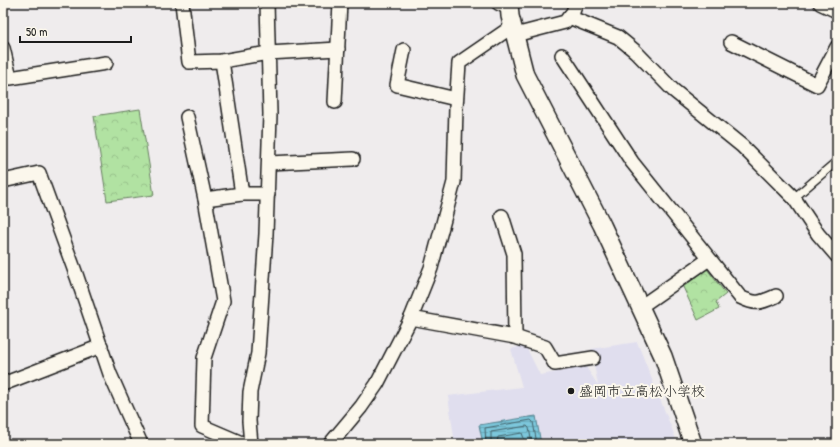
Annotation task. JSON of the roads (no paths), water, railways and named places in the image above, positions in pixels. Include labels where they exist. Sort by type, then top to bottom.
[{"type":"street","points":[[182,3],[189,62],[222,61],[268,53],[338,49]]},
{"type":"street","points":[[251,444],[249,421],[250,392],[258,353],[268,194],[270,114],[267,3]]},
{"type":"street","points":[[335,102],[340,3]]},
{"type":"street","points":[[330,444],[361,407],[373,390],[411,318],[431,268],[454,182],[456,99],[459,63],[511,33],[565,22],[576,3]]},
{"type":"street","points":[[820,3],[837,12]]},
{"type":"street","points":[[505,5],[511,33],[525,75],[602,224],[663,356],[693,444]]},
{"type":"street","points":[[569,17],[618,37],[635,51],[673,90],[755,158],[794,198],[818,234],[837,256]]},
{"type":"street","points":[[731,42],[817,85],[837,47]]},
{"type":"street","points":[[3,48],[10,78],[106,62]]},
{"type":"street","points":[[404,50],[397,85],[456,99]]},
{"type":"street","points":[[562,55],[632,162],[740,297],[752,303],[762,302],[776,296]]},
{"type":"street","points":[[222,61],[242,194]]},
{"type":"street","points":[[187,117],[223,301],[204,358],[202,426],[244,444]]},
{"type":"street","points":[[269,163],[353,159]]},
{"type":"street","points":[[3,181],[39,173],[78,277],[110,374],[141,444]]},
{"type":"street","points":[[204,199],[242,194],[268,194]]},
{"type":"street","points":[[502,216],[514,254],[515,337]]},
{"type":"street","points":[[640,307],[709,258]]},
{"type":"street","points":[[411,318],[515,337],[545,347],[555,364],[594,358]]},
{"type":"street","points":[[3,384],[101,346]]},
{"type":"lane","points":[[794,198],[837,161]]},
{"type":"water","points":[[536,416],[541,444],[483,444],[479,425]]},
{"type":"place","name":"盛岡市立高松小学校","points":[[571,391]]}]
